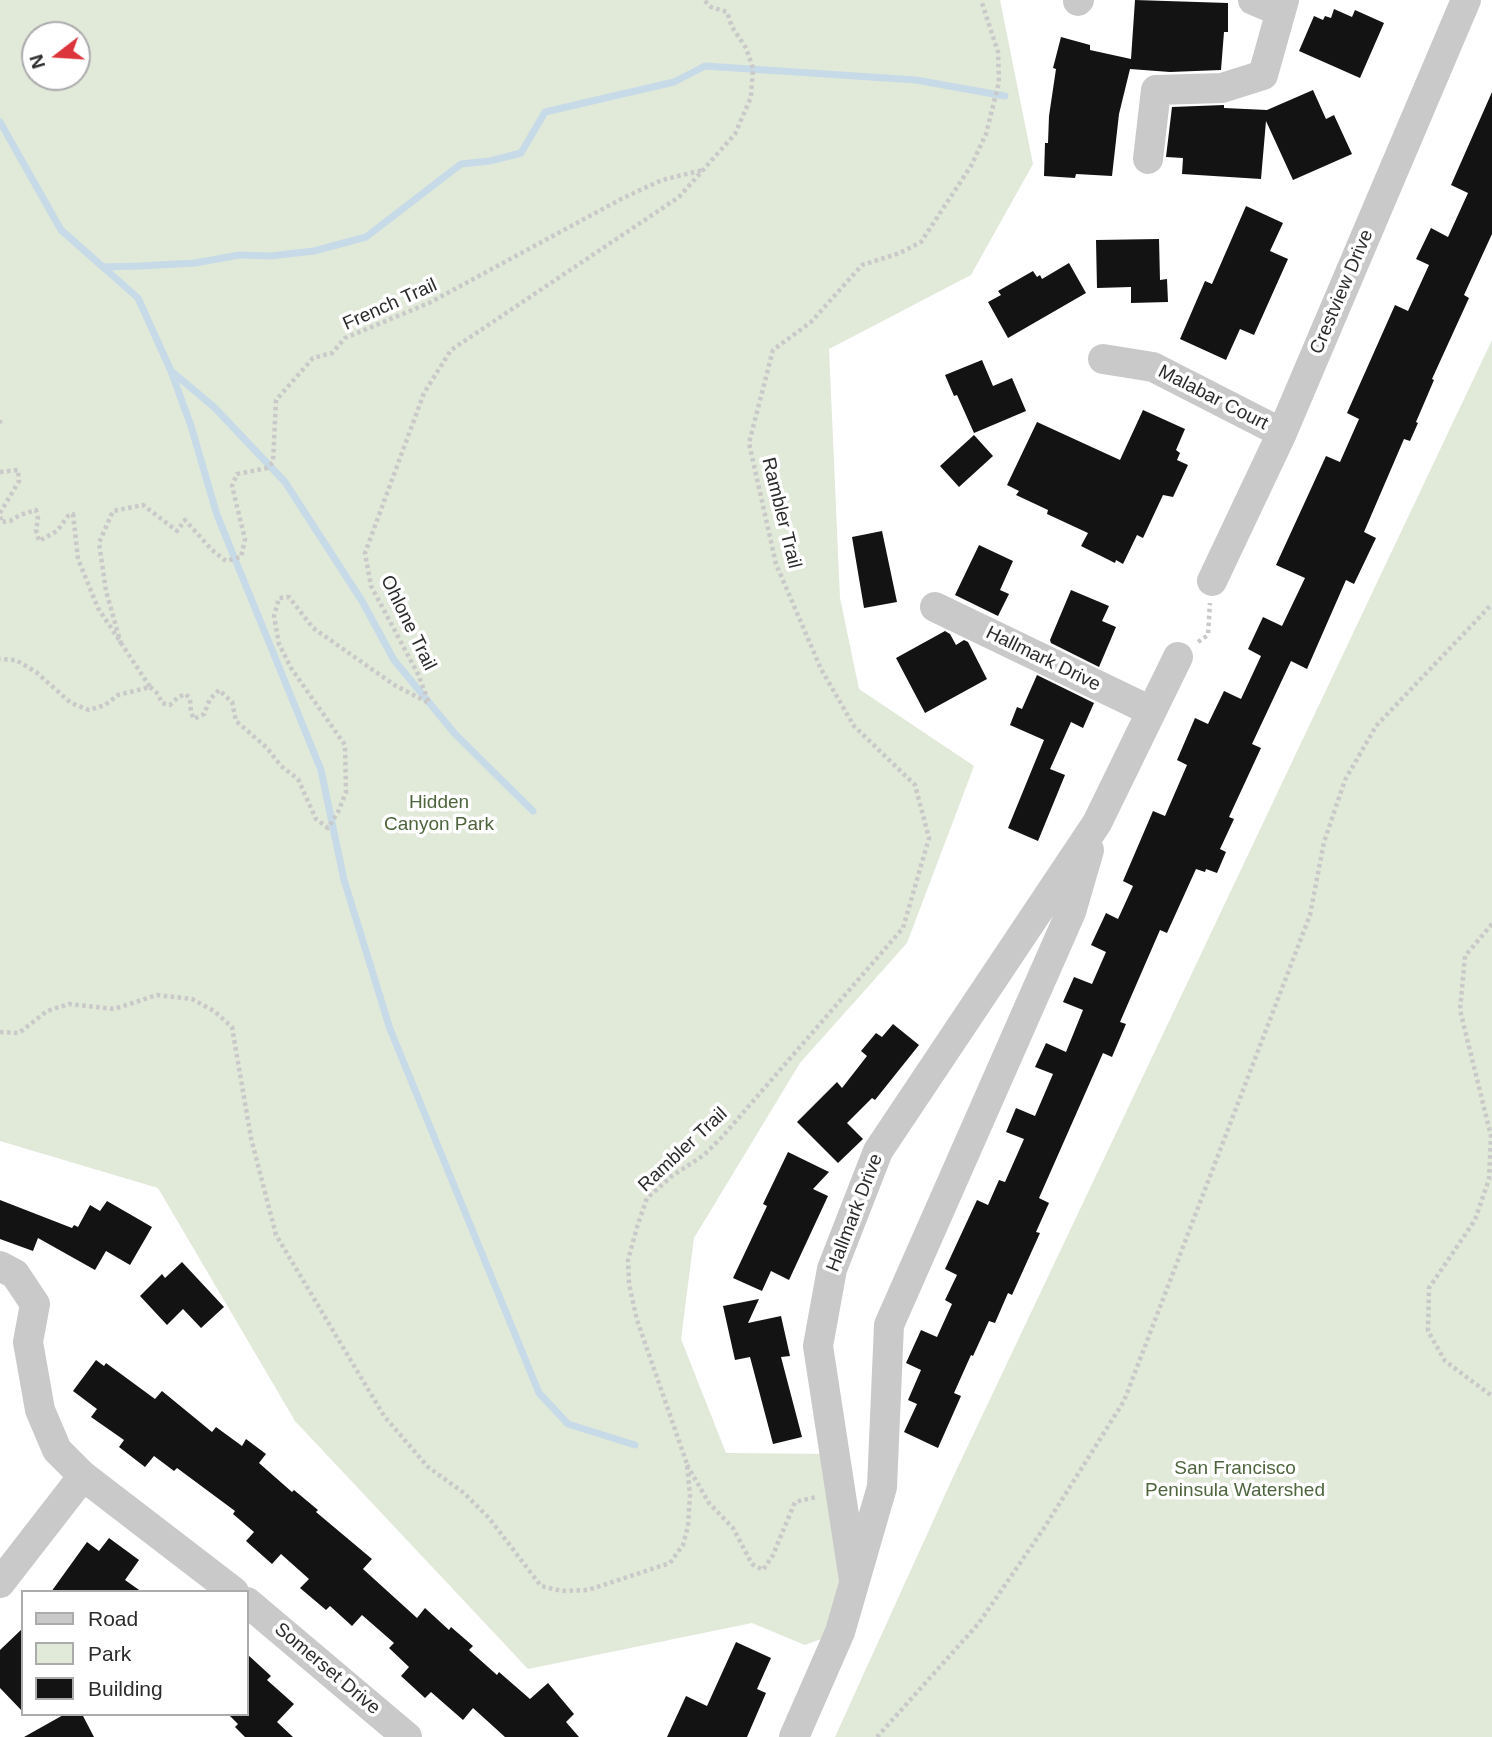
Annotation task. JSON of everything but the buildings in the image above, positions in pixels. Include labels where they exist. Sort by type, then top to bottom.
[{"type":"street","name":"Crestview Drive","points":[[1212,581],[1282,433],[1461,2]]},
{"type":"street","points":[[1148,159],[1156,90],[1222,88],[1263,75],[1272,4]]},
{"type":"street","name":"Malabar Court","points":[[1103,359],[1153,367],[1282,433]]},
{"type":"street","name":"Hallmark Drive","points":[[935,607],[1151,711]]},
{"type":"street","name":"Hallmark Drive","points":[[854,1580],[818,1346],[832,1269],[878,1151],[1097,823],[1178,657]]},
{"type":"street","name":"Hallmark Drive","points":[[794,1737],[840,1632],[882,1487],[889,1325],[1070,912],[1097,823]]},
{"type":"street","points":[[0,1266],[15,1273],[35,1304],[27,1342],[40,1409],[57,1450],[83,1476],[230,1590]]},
{"type":"street","points":[[0,1583],[83,1476]]},
{"type":"street","name":"Somerset Drive","points":[[248,1603],[407,1737]]},
{"type":"path","name":"Ohlone Trail","points":[[150,687],[158,694],[162,704],[170,705],[186,694],[190,699],[194,719],[204,714],[210,699],[219,690],[232,702],[236,721],[267,748],[281,766],[298,779],[316,819],[328,828],[346,792],[345,745],[291,668],[279,644],[274,616],[279,598],[289,597],[313,628],[396,686],[429,703],[418,674],[372,586],[365,553],[424,393],[451,350],[679,197],[736,134],[751,97],[753,68],[727,12],[711,7],[704,0]]},
{"type":"path","name":"Rambler Trail","points":[[0,1032],[19,1033],[47,1011],[69,1004],[114,1009],[157,995],[192,999],[214,1012],[232,1027],[251,1138],[276,1235],[384,1416],[428,1467],[464,1493],[489,1518],[541,1586],[562,1591],[588,1590],[670,1563],[683,1545],[688,1526],[690,1495],[687,1464],[637,1320],[629,1284],[628,1260],[647,1198],[672,1176],[704,1155],[722,1137],[903,928],[929,838],[915,785],[853,726],[821,669],[776,564],[749,443],[773,350],[811,322],[862,265],[900,253],[921,242],[971,166],[986,134],[999,82],[998,52],[981,0]]},
{"type":"path","name":"French Trail","points":[[121,644],[106,591],[99,542],[113,511],[143,505],[177,531],[185,520],[212,550],[226,561],[241,557],[245,538],[232,486],[237,474],[267,468],[273,462],[276,400],[313,358],[332,353],[345,338],[429,303],[622,198],[662,180],[704,169]]},
{"type":"path","points":[[0,420],[0,426]]},
{"type":"path","points":[[0,472],[18,470],[19,481],[1,513],[1,522],[36,510],[39,541],[57,531],[68,516],[73,514],[78,559],[98,608],[150,687],[118,695],[105,705],[89,710],[71,703],[36,672],[16,660],[0,659]]},
{"type":"path","points":[[1178,657],[1208,635],[1212,581]]},
{"type":"path","points":[[877,1737],[979,1623],[1044,1528],[1124,1401],[1310,915],[1324,842],[1345,780],[1376,726],[1492,604]]},
{"type":"path","points":[[1492,924],[1465,956],[1460,1010],[1491,1136],[1489,1179],[1475,1220],[1429,1288],[1428,1331],[1445,1361],[1492,1396]]},
{"type":"path","points":[[687,1464],[709,1503],[733,1528],[752,1564],[763,1570],[773,1555],[795,1502],[841,1492]]},
{"type":"green space","name":"Hidden Canyon Park","points":[[0,0],[1000,0],[1033,164],[971,275],[829,349],[840,598],[859,689],[974,766],[907,943],[800,1063],[694,1238],[681,1339],[726,1453],[835,1454],[854,1580],[840,1632],[805,1645],[752,1623],[528,1669],[295,1421],[158,1188],[0,1141]]},
{"type":"green space","name":"San Francisco Peninsula Watershed","points":[[1492,340],[1492,1737],[835,1737],[954,1475]]},
{"type":"waterway","points":[[0,122],[61,230],[103,267],[195,263],[239,255],[270,256],[314,251],[366,237],[461,164],[490,161],[521,153],[545,112],[674,82],[705,66],[916,80],[1005,96]]},
{"type":"waterway","points":[[103,267],[138,298],[171,371],[191,426],[217,515],[321,770],[344,880],[390,1029],[539,1393],[568,1424],[635,1445]]},
{"type":"waterway","points":[[171,371],[214,407],[285,482],[362,601],[394,660],[455,734],[533,811]]}]
